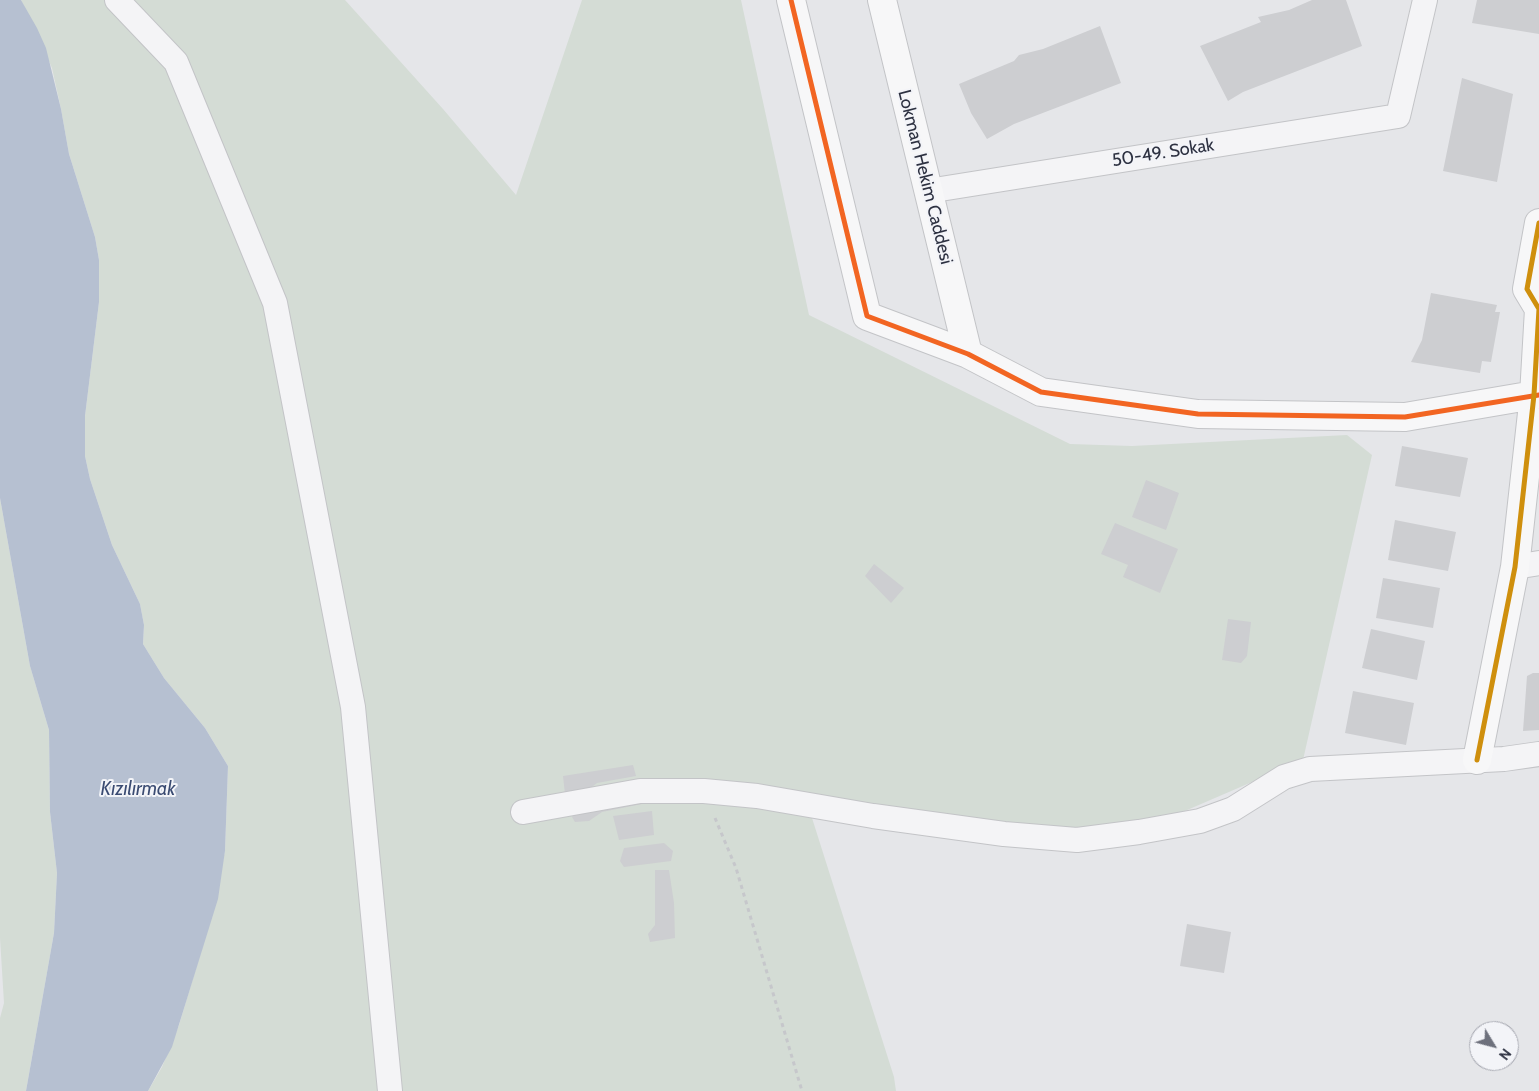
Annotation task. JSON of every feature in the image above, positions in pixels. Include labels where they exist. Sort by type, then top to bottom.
[{"type":"street","points":[[117,0],[176,62],[275,303],[353,707],[390,1091]]},
{"type":"street","points":[[791,0],[867,316],[968,354],[1041,392],[1198,414],[1405,417],[1536,395]]},
{"type":"street","name":"Lokman Hekim Caddesi","points":[[882,0],[968,354]]},
{"type":"street","name":"50-49. Sokak","points":[[928,191],[1398,116],[1425,0]]},
{"type":"street","points":[[1477,760],[1527,565],[1539,309],[1528,288],[1539,222]]},
{"type":"street","points":[[523,812],[640,791],[704,791],[757,796],[874,816],[1004,834],[1077,840],[1139,832],[1200,821],[1233,809],[1284,777],[1310,769],[1477,760],[1539,754]]},
{"type":"path","points":[[704,791],[736,868],[802,1091]]},
{"type":"shaded area","points":[[21,0],[345,0],[443,109],[516,195],[582,0],[741,0],[809,315],[1070,444],[1132,446],[1347,435],[1372,455],[1303,760],[1164,820],[1071,833],[806,799],[894,1077],[896,1091],[148,1091],[162,1067],[179,1025],[211,918],[225,851],[228,766],[205,728],[164,678],[143,644],[144,625],[140,604],[112,545],[90,479],[85,456],[85,416],[99,302],[99,260],[95,237],[69,154],[52,68]]},
{"type":"shaded area","points":[[0,498],[30,666],[49,730],[50,812],[57,873],[54,933],[26,1091],[0,1091],[0,1018],[4,1003],[0,938]]},
{"type":"water","name":"Kızılırmak","points":[[0,0],[21,0],[46,48],[61,109],[69,154],[95,237],[99,260],[99,302],[85,416],[85,456],[90,479],[112,545],[140,604],[144,625],[143,644],[164,678],[205,728],[228,766],[225,851],[218,899],[172,1047],[148,1091],[26,1091],[54,933],[57,873],[50,812],[49,730],[30,666],[0,498]]},
{"type":"building","points":[[1312,0],[1346,0],[1362,46],[1243,92],[1228,101],[1200,46],[1261,22],[1258,17],[1289,10]]},
{"type":"building","points":[[1477,0],[1539,0],[1539,34],[1472,23]]},
{"type":"building","points":[[1100,26],[1121,83],[1014,124],[987,139],[971,113],[959,84],[1014,61],[1019,55],[1043,49]]},
{"type":"building","points":[[1462,78],[1513,94],[1497,182],[1443,171]]},
{"type":"building","points":[[1431,293],[1497,305],[1495,312],[1500,312],[1491,362],[1482,361],[1480,373],[1411,362],[1422,340]]},
{"type":"building","points":[[1402,446],[1468,458],[1460,497],[1395,486]]},
{"type":"building","points":[[1146,480],[1179,493],[1166,530],[1132,517]]},
{"type":"building","points":[[1395,520],[1456,532],[1448,571],[1388,560]]},
{"type":"building","points":[[1115,523],[1178,549],[1160,593],[1123,577],[1128,565],[1101,554]]},
{"type":"building","points":[[874,564],[904,588],[891,603],[865,576]]},
{"type":"building","points":[[1383,578],[1440,588],[1433,628],[1376,618]]},
{"type":"building","points":[[1228,619],[1251,622],[1247,656],[1241,663],[1222,660]]},
{"type":"building","points":[[1371,629],[1425,641],[1417,680],[1362,668]]},
{"type":"building","points":[[1539,673],[1539,730],[1523,731],[1527,676]]},
{"type":"building","points":[[1353,691],[1414,703],[1406,745],[1345,733]]},
{"type":"building","points":[[633,765],[636,776],[597,783],[589,789],[565,794],[563,776]]},
{"type":"building","points":[[643,798],[642,804],[602,812],[589,821],[575,822],[572,817],[578,806]]},
{"type":"building","points":[[652,811],[654,835],[619,840],[613,816]]},
{"type":"building","points":[[664,843],[673,851],[671,861],[624,867],[620,861],[624,848]]},
{"type":"building","points":[[655,870],[669,870],[674,903],[675,938],[650,942],[648,934],[655,925]]},
{"type":"building","points":[[1187,924],[1231,932],[1224,973],[1180,966]]},
{"type":"transit line","points":[[791,0],[867,316],[968,354],[1041,392],[1198,414],[1405,417],[1539,395]]},
{"type":"transit line","points":[[1477,760],[1515,567],[1534,395],[1539,309],[1527,289],[1539,223]]}]
